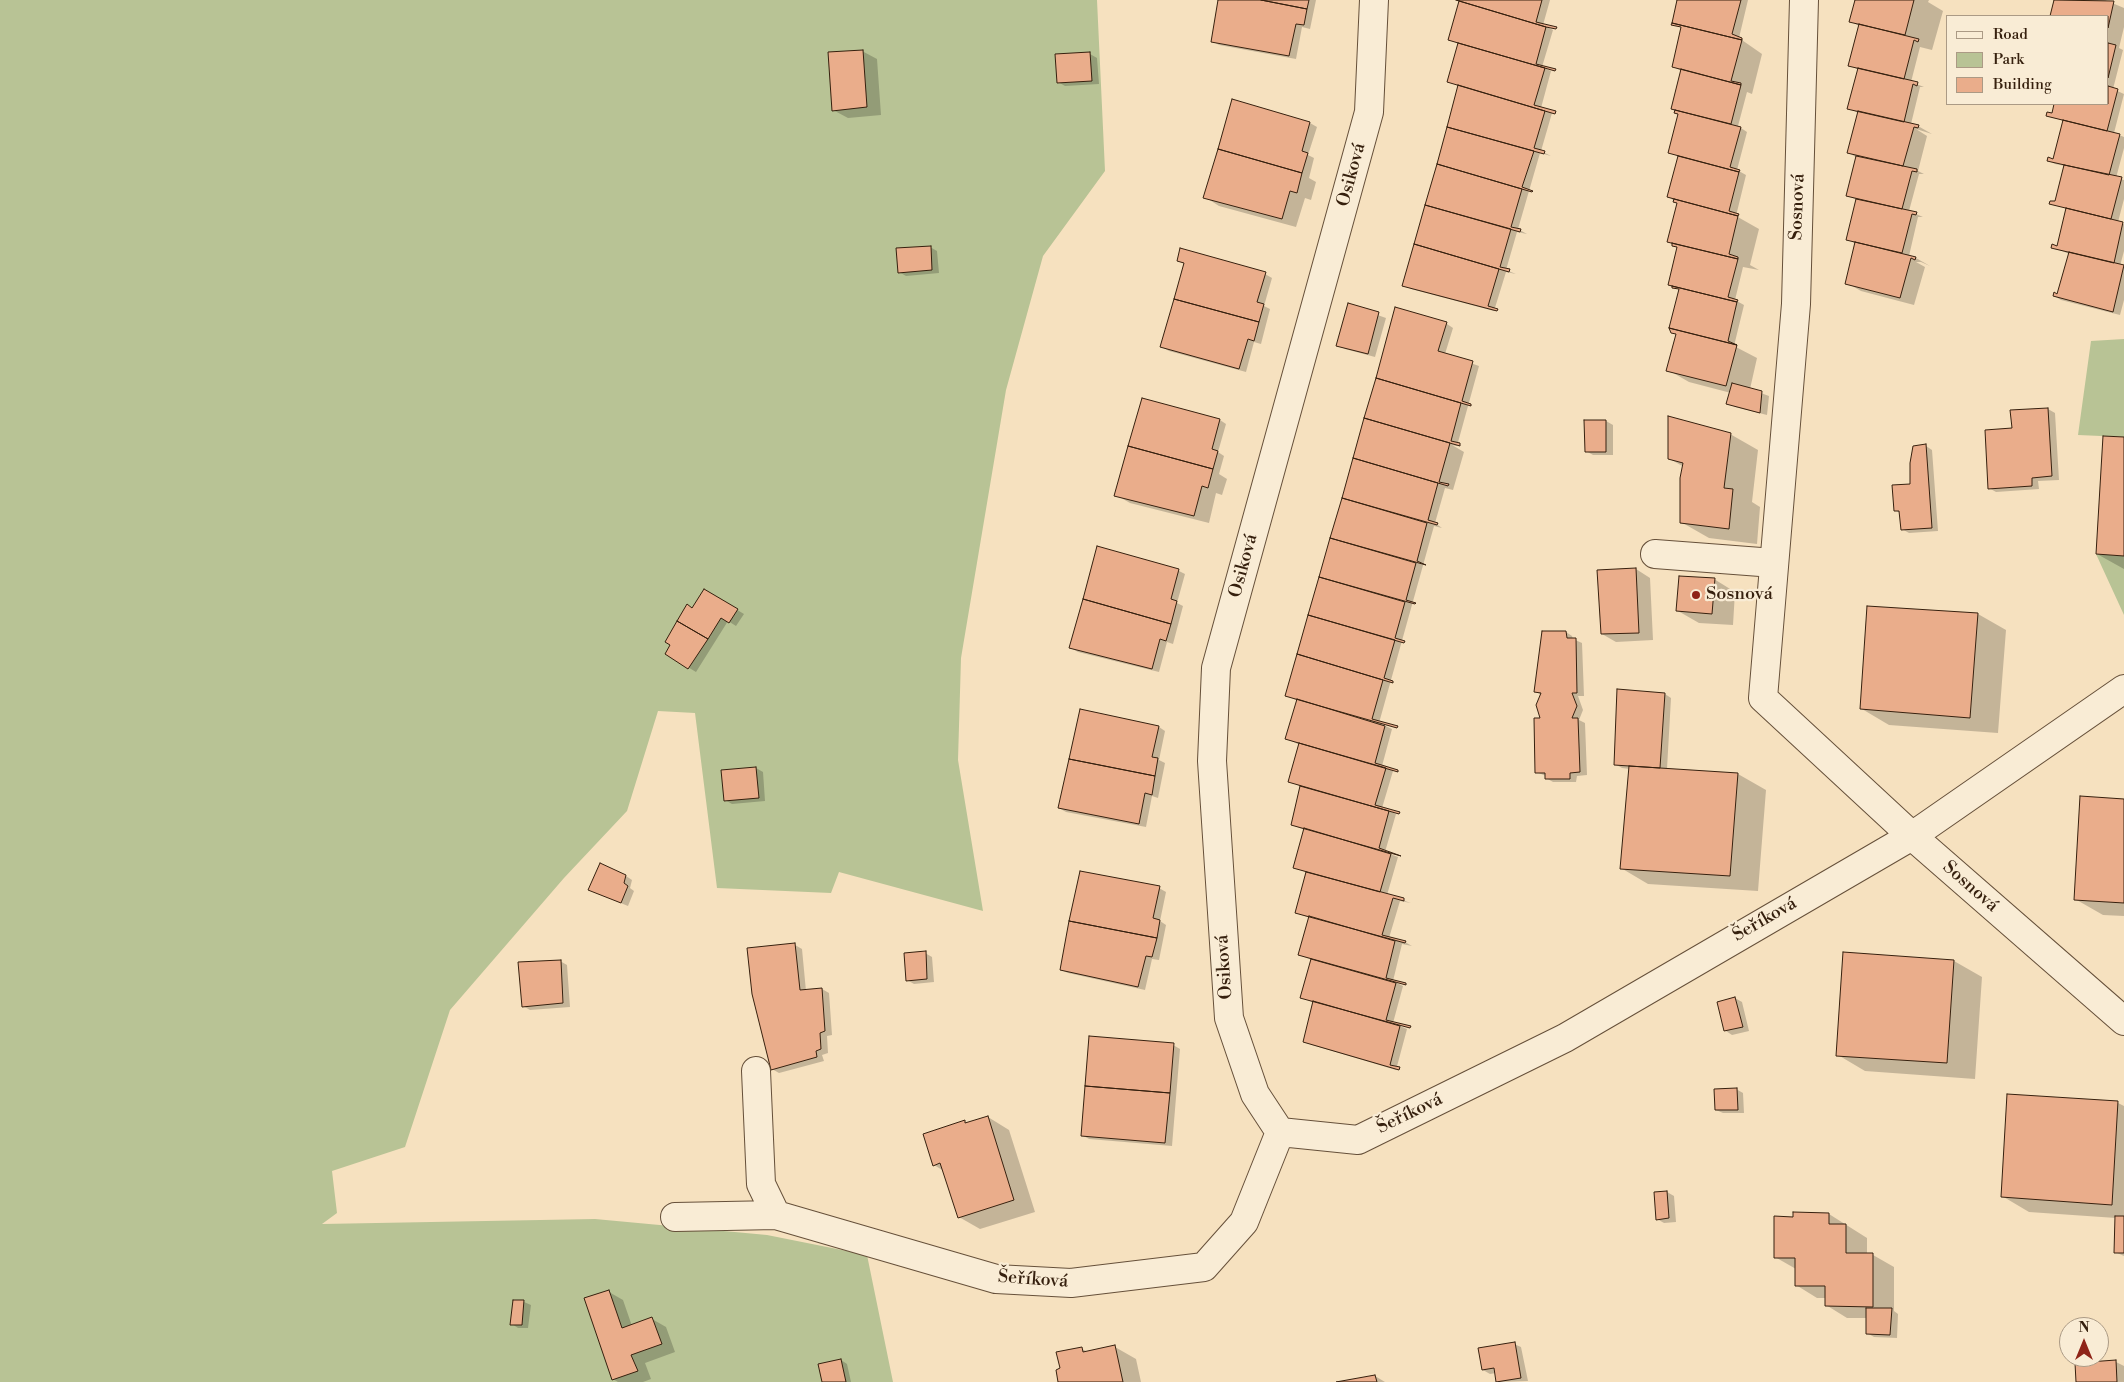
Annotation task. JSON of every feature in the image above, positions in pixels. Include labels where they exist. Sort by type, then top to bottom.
[{"type":"street","name":"Osiková","points":[[1280,1132],[1255,1094],[1229,1018],[1212,761],[1216,668],[1369,112],[1374,0]]},
{"type":"street","name":"Sosnová","points":[[1804,0],[1796,304],[1763,698],[1912,836],[2124,1021]]},
{"type":"street","points":[[1655,554],[1774,563]]},
{"type":"street","name":"Šeříková","points":[[675,1217],[776,1215],[996,1279],[1071,1283],[1204,1267],[1244,1222],[1280,1132],[1358,1140],[1565,1038],[1912,836],[2124,690]]},
{"type":"street","points":[[756,1072],[760,1184],[776,1215]]},
{"type":"green space","points":[[0,0],[1097,0],[1105,171],[1043,256],[1006,390],[961,658],[958,760],[983,911],[839,872],[831,893],[717,888],[695,713],[658,711],[627,811],[564,878],[450,1010],[405,1147],[332,1171],[337,1213],[322,1224],[595,1219],[767,1235],[867,1255],[893,1382],[0,1382]]},
{"type":"green space","points":[[2124,339],[2124,437],[2078,435],[2091,341]]},
{"type":"green space","points":[[2096,554],[2124,556],[2124,615]]},
{"type":"building","points":[[1218,0],[1261,0],[1307,9],[1304,25],[1296,24],[1289,56],[1211,42]]},
{"type":"building","points":[[1261,0],[1309,0],[1307,9]]},
{"type":"building","points":[[1456,0],[1542,0],[1536,22],[1557,27],[1556,29],[1546,27]]},
{"type":"building","points":[[1677,0],[1741,0],[1732,34],[1742,38],[1742,40],[1672,23]]},
{"type":"building","points":[[1855,0],[1914,0],[1905,35],[1849,22]]},
{"type":"building","points":[[2054,0],[2114,1],[2109,24],[2109,15],[2050,15]]},
{"type":"building","points":[[1459,1],[1546,27],[1536,64],[1556,69],[1555,71],[1448,40]]},
{"type":"building","points":[[1672,23],[1742,40],[1731,81],[1741,83],[1741,85],[1672,67],[1681,27],[1671,25]]},
{"type":"building","points":[[1859,24],[1919,39],[1918,42],[1914,40],[1904,79],[1848,66]]},
{"type":"building","points":[[1458,43],[1545,68],[1534,105],[1556,111],[1555,114],[1447,82]]},
{"type":"building","points":[[2109,43],[2116,45],[2109,74]]},
{"type":"building","points":[[863,50],[867,107],[832,111],[828,52]]},
{"type":"building","points":[[1090,52],[1092,81],[1057,83],[1055,54]]},
{"type":"building","points":[[1858,68],[1918,82],[1917,86],[1913,84],[1904,122],[1847,109]]},
{"type":"building","points":[[1681,69],[1741,85],[1731,124],[1671,109]]},
{"type":"building","points":[[1458,85],[1545,111],[1534,148],[1545,151],[1544,154],[1447,127]]},
{"type":"building","points":[[2109,86],[2118,89],[2107,131],[2046,116],[2047,112],[2052,113],[2054,105],[2109,105]]},
{"type":"building","points":[[1232,99],[1310,122],[1302,151],[1308,153],[1302,173],[1218,149]]},
{"type":"building","points":[[1675,110],[1741,127],[1730,167],[1740,170],[1739,172],[1668,153],[1678,114],[1674,113]]},
{"type":"building","points":[[1858,111],[1919,125],[1918,128],[1914,127],[1903,166],[1847,153]]},
{"type":"building","points":[[2063,120],[2120,134],[2109,175],[2047,161],[2048,157],[2053,159]]},
{"type":"building","points":[[1447,127],[1534,151],[1522,187],[1533,191],[1437,164]]},
{"type":"building","points":[[1218,149],[1302,173],[1297,193],[1290,191],[1282,219],[1203,198]]},
{"type":"building","points":[[1678,156],[1739,172],[1729,211],[1739,214],[1738,216],[1667,197]]},
{"type":"building","points":[[1856,156],[1917,169],[1917,172],[1912,171],[1902,209],[1846,196]]},
{"type":"building","points":[[1437,164],[1522,189],[1511,227],[1521,229],[1520,232],[1425,205]]},
{"type":"building","points":[[2064,165],[2122,177],[2111,219],[2049,204],[2050,201],[2055,201]]},
{"type":"building","points":[[1674,199],[1738,216],[1729,254],[1738,257],[1738,259],[1667,242],[1677,203],[1673,202]]},
{"type":"building","points":[[1856,199],[1917,212],[1916,215],[1912,214],[1902,253],[1846,240]]},
{"type":"building","points":[[1425,205],[1511,229],[1500,267],[1510,269],[1509,272],[1414,244]]},
{"type":"building","points":[[2066,208],[2123,222],[2114,263],[2051,248],[2052,244],[2057,246]]},
{"type":"building","points":[[1855,242],[1916,257],[1915,260],[1911,258],[1900,298],[1845,284]]},
{"type":"building","points":[[1672,243],[1738,259],[1728,297],[1738,300],[1737,302],[1668,285],[1677,247],[1672,246]]},
{"type":"building","points":[[1414,244],[1499,269],[1488,306],[1498,309],[1497,311],[1402,286]]},
{"type":"building","points":[[931,246],[932,270],[898,273],[896,248]]},
{"type":"building","points":[[1180,248],[1266,272],[1257,302],[1264,304],[1259,322],[1174,299],[1184,263],[1177,261]]},
{"type":"building","points":[[2069,252],[2124,265],[2113,312],[2053,296],[2054,292],[2057,294]]},
{"type":"building","points":[[1672,286],[1737,302],[1728,341],[1737,345],[1669,328],[1679,289],[1672,288]]},
{"type":"building","points":[[1174,299],[1259,322],[1254,341],[1248,339],[1239,369],[1160,347]]},
{"type":"building","points":[[1348,303],[1379,312],[1368,354],[1336,346]]},
{"type":"building","points":[[1395,307],[1447,322],[1438,351],[1473,361],[1462,401],[1471,404],[1471,406],[1376,378]]},
{"type":"building","points":[[1669,328],[1737,345],[1726,386],[1666,371],[1676,334],[1671,333]]},
{"type":"building","points":[[1376,378],[1461,403],[1451,441],[1460,443],[1460,446],[1364,418]]},
{"type":"building","points":[[1732,383],[1762,391],[1760,413],[1726,404]]},
{"type":"building","points":[[1142,398],[1220,419],[1212,449],[1218,451],[1213,469],[1128,446]]},
{"type":"building","points":[[2048,408],[2052,476],[2032,478],[2032,486],[1988,489],[1985,430],[2012,428],[2010,410]]},
{"type":"building","points":[[1668,416],[1731,433],[1724,488],[1733,489],[1729,529],[1680,523],[1680,478],[1683,463],[1668,459]]},
{"type":"building","points":[[1364,418],[1450,443],[1439,482],[1449,484],[1448,486],[1353,458]]},
{"type":"building","points":[[1584,420],[1606,420],[1606,452],[1585,452]]},
{"type":"building","points":[[2103,436],[2124,437],[2124,556],[2096,554]]},
{"type":"building","points":[[1926,444],[1932,528],[1901,530],[1899,511],[1894,511],[1892,485],[1910,484],[1910,463],[1913,446]]},
{"type":"building","points":[[1128,446],[1213,469],[1208,488],[1202,486],[1194,516],[1114,496]]},
{"type":"building","points":[[1353,458],[1438,483],[1428,520],[1438,523],[1437,525],[1342,498]]},
{"type":"building","points":[[1342,498],[1427,523],[1417,561],[1426,565],[1330,538]]},
{"type":"building","points":[[1330,538],[1416,563],[1406,600],[1416,603],[1319,577]]},
{"type":"building","points":[[1097,546],[1179,569],[1171,599],[1177,601],[1171,624],[1083,599]]},
{"type":"building","points":[[1636,568],[1639,633],[1601,634],[1597,570]]},
{"type":"building","name":"Sosnová","points":[[1679,576],[1715,578],[1712,614],[1676,611]]},
{"type":"building","points":[[1319,577],[1405,602],[1395,638],[1405,641],[1404,643],[1308,615]]},
{"type":"building","points":[[704,589],[738,609],[729,623],[721,618],[708,639],[677,621],[687,604],[692,608]]},
{"type":"building","points":[[1083,599],[1171,624],[1166,641],[1160,639],[1152,669],[1069,648]]},
{"type":"building","points":[[1867,606],[1978,613],[1970,718],[1860,709]]},
{"type":"building","points":[[1308,615],[1395,640],[1384,678],[1393,681],[1393,683],[1297,654]]},
{"type":"building","points":[[677,621],[708,639],[688,669],[665,654],[670,645],[665,642]]},
{"type":"building","points":[[1542,631],[1566,631],[1567,638],[1576,638],[1577,693],[1572,693],[1577,706],[1572,718],[1578,718],[1580,772],[1570,773],[1570,779],[1545,779],[1545,773],[1535,773],[1534,718],[1540,718],[1536,705],[1541,693],[1534,692]]},
{"type":"building","points":[[1297,654],[1383,680],[1372,719],[1398,726],[1397,728],[1285,696]]},
{"type":"building","points":[[1617,689],[1665,693],[1660,768],[1614,765]]},
{"type":"building","points":[[1297,699],[1385,726],[1375,763],[1398,770],[1398,772],[1285,739]]},
{"type":"building","points":[[1080,709],[1159,726],[1152,757],[1158,758],[1155,776],[1069,759]]},
{"type":"building","points":[[1299,743],[1386,768],[1375,805],[1400,812],[1399,814],[1288,782]]},
{"type":"building","points":[[1069,759],[1155,776],[1152,795],[1145,793],[1139,824],[1058,808]]},
{"type":"building","points":[[1629,766],[1738,773],[1730,876],[1620,869]]},
{"type":"building","points":[[756,767],[759,798],[724,801],[721,770]]},
{"type":"building","points":[[1300,786],[1389,811],[1379,848],[1401,856],[1291,825]]},
{"type":"building","points":[[2080,796],[2124,799],[2124,903],[2074,900]]},
{"type":"building","points":[[1304,828],[1391,854],[1380,892],[1293,868]]},
{"type":"building","points":[[600,863],[626,875],[624,883],[628,886],[621,903],[588,890]]},
{"type":"building","points":[[1080,871],[1160,886],[1153,918],[1160,920],[1157,938],[1069,921]]},
{"type":"building","points":[[1306,872],[1404,898],[1404,901],[1393,898],[1382,935],[1406,941],[1405,943],[1295,913]]},
{"type":"building","points":[[1309,916],[1395,941],[1386,978],[1406,983],[1406,985],[1298,955]]},
{"type":"building","points":[[1069,921],[1157,938],[1152,957],[1146,956],[1138,987],[1060,970]]},
{"type":"building","points":[[795,943],[800,990],[822,988],[825,1031],[820,1033],[821,1049],[816,1051],[817,1057],[771,1070],[752,994],[747,948]]},
{"type":"building","points":[[926,951],[927,979],[906,981],[904,953]]},
{"type":"building","points":[[1843,952],[1954,960],[1947,1063],[1836,1056]]},
{"type":"building","points":[[1311,959],[1396,983],[1386,1020],[1411,1026],[1410,1028],[1300,998]]},
{"type":"building","points":[[561,960],[563,1003],[522,1007],[518,962]]},
{"type":"building","points":[[1735,997],[1743,1027],[1724,1031],[1717,1002]]},
{"type":"building","points":[[1313,1001],[1400,1026],[1390,1065],[1400,1067],[1399,1070],[1303,1042]]},
{"type":"building","points":[[1089,1036],[1174,1043],[1170,1093],[1085,1086]]},
{"type":"building","points":[[1085,1086],[1170,1093],[1165,1143],[1081,1136]]},
{"type":"building","points":[[1737,1088],[1738,1110],[1715,1110],[1714,1089]]},
{"type":"building","points":[[2007,1094],[2118,1101],[2112,1205],[2001,1197]]},
{"type":"building","points":[[988,1116],[1014,1200],[958,1218],[940,1163],[933,1166],[923,1134],[965,1120],[965,1123]]},
{"type":"building","points":[[1667,1191],[1669,1218],[1656,1220],[1654,1192]]},
{"type":"building","points":[[1793,1212],[1829,1213],[1829,1224],[1846,1224],[1846,1253],[1873,1253],[1873,1307],[1825,1306],[1825,1286],[1795,1286],[1795,1258],[1774,1258],[1774,1216],[1793,1217]]},
{"type":"building","points":[[2115,1216],[2124,1216],[2124,1253],[2114,1253]]},
{"type":"building","points":[[609,1290],[622,1328],[652,1317],[662,1344],[631,1355],[638,1371],[612,1380],[584,1298]]},
{"type":"building","points":[[513,1300],[524,1300],[522,1325],[510,1325]]},
{"type":"building","points":[[1866,1308],[1892,1308],[1890,1335],[1866,1334]]},
{"type":"building","points":[[1515,1342],[1521,1378],[1496,1382],[1494,1368],[1482,1370],[1478,1348]]},
{"type":"building","points":[[1115,1345],[1123,1382],[1058,1382],[1056,1370],[1060,1368],[1056,1352],[1082,1347],[1083,1352]]},
{"type":"building","points":[[841,1359],[846,1382],[822,1382],[818,1364]]},
{"type":"building","points":[[2116,1360],[2117,1382],[2076,1382],[2075,1367],[2109,1367],[2109,1361]]},
{"type":"building","points":[[1375,1375],[1377,1382],[1336,1382]]},
{"type":"place","name":"Sosnová","points":[[1696,595]]}]
